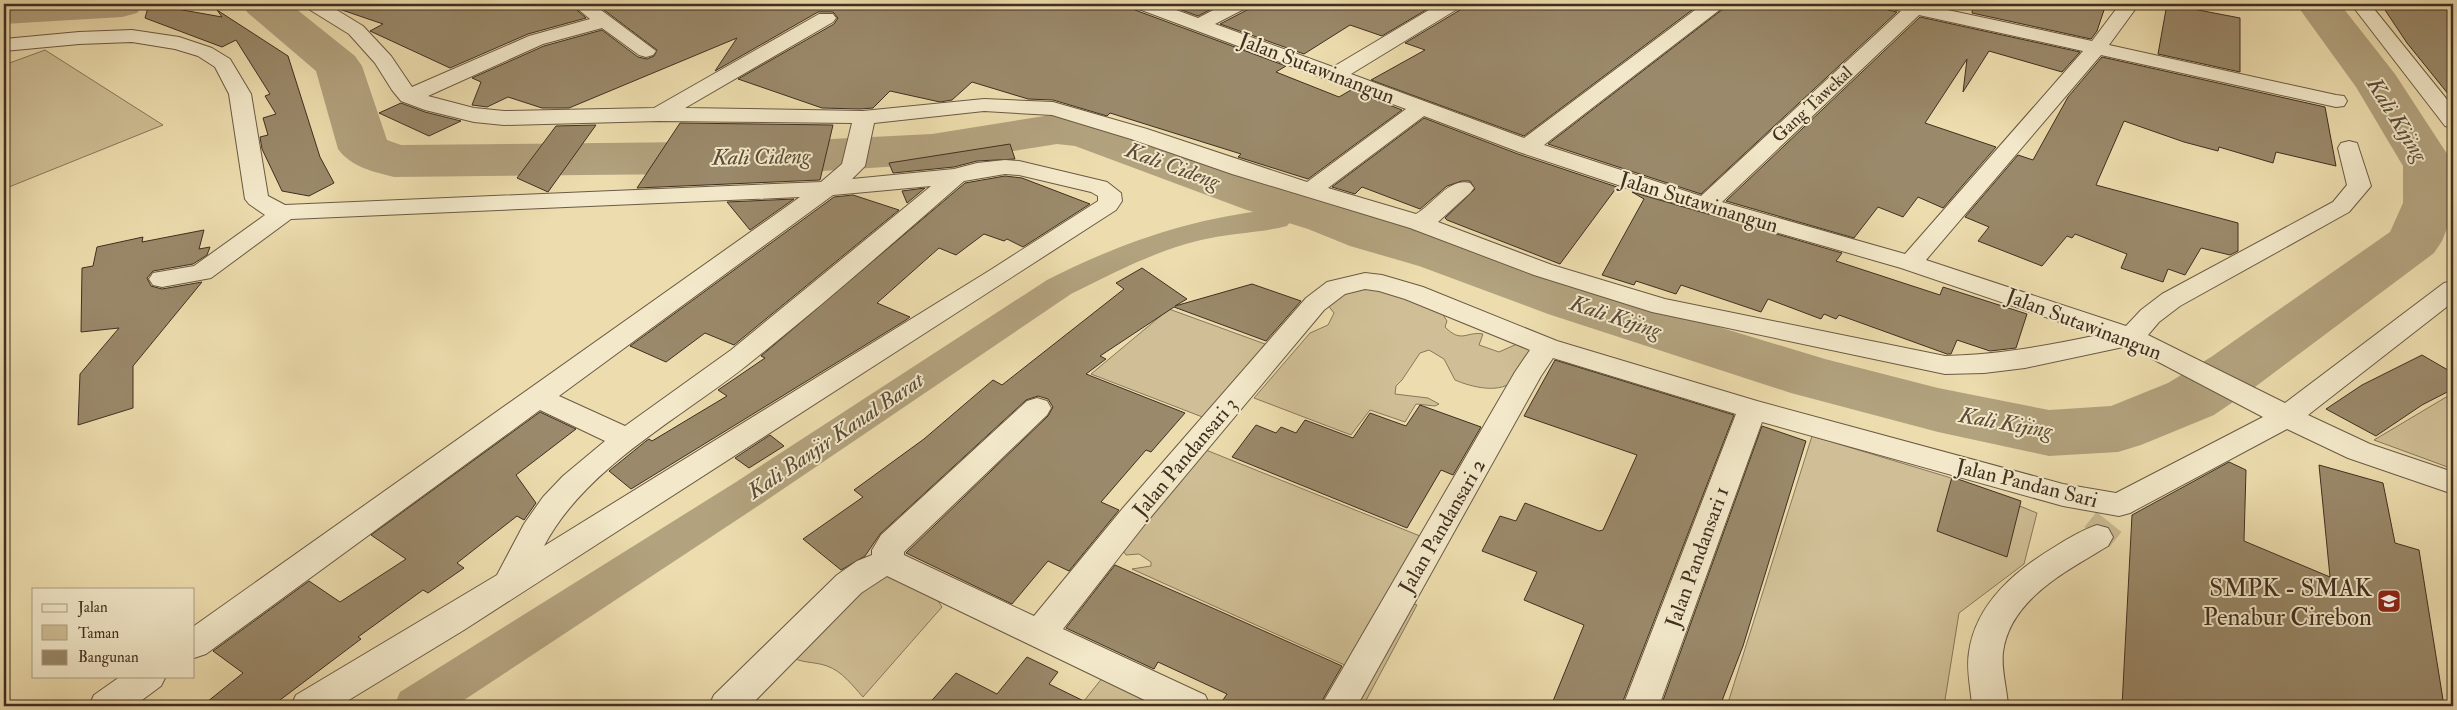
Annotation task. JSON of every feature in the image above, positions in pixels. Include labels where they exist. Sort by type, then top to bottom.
[{"type":"street","points":[[314,4],[356,30],[384,60],[399,86],[409,96],[433,105],[488,117],[659,114],[862,124],[984,105],[1052,109],[1139,134],[1240,169],[1419,223],[1543,270],[1661,306],[1946,364],[1984,364],[2138,341],[2150,316],[2171,300],[2341,207],[2359,186],[2349,148]]},
{"type":"street","points":[[581,4],[603,22],[646,51]]},
{"type":"street","name":"Jalan Sutawinangun","points":[[1143,4],[1527,147],[1705,205],[1910,263],[2138,341],[2288,416]]},
{"type":"street","points":[[1201,24],[1239,4]]},
{"type":"street","points":[[1335,75],[1452,4]]},
{"type":"street","points":[[1527,147],[1715,4]]},
{"type":"street","points":[[1910,263],[2097,48],[2130,4]]},
{"type":"street","points":[[2360,4],[2453,121]]},
{"type":"street","points":[[1910,5],[2336,101]]},
{"type":"street","name":"Gang Tawekal","points":[[1705,205],[1910,5]]},
{"type":"street","points":[[659,114],[826,18]]},
{"type":"street","points":[[409,96],[536,40],[603,22]]},
{"type":"street","points":[[4,45],[79,38],[132,36],[179,43],[205,52],[223,63],[240,94],[257,199],[271,208],[285,212],[827,189],[956,176],[989,168],[1020,168],[1099,187],[1109,193],[1110,201],[1001,275],[508,585],[309,706]]},
{"type":"street","points":[[1311,190],[1420,108]]},
{"type":"street","points":[[195,643],[827,189],[853,166],[862,124]]},
{"type":"street","points":[[508,585],[527,547],[553,507],[580,480],[628,439],[740,357],[956,176]]},
{"type":"street","points":[[1419,223],[1434,214],[1462,188]]},
{"type":"street","points":[[162,278],[202,272],[285,212]]},
{"type":"street","name":"Jalan Pandan Sari","points":[[1336,288],[1365,281],[1399,288],[1547,347],[1752,409],[2063,495],[2108,521],[2288,416],[2453,289]]},
{"type":"street","name":"Jalan Pandansari 3","points":[[1040,634],[1134,516],[1302,320],[1325,295],[1336,288]]},
{"type":"street","name":"Jalan Pandansari 2","points":[[1339,706],[1529,372],[1547,347]]},
{"type":"street","points":[[536,397],[628,439]]},
{"type":"street","points":[[888,562],[888,550],[892,544],[1037,408]]},
{"type":"street","name":"Jalan Pandansari 1","points":[[1642,706],[1752,409]]},
{"type":"street","points":[[2288,416],[2359,451],[2453,483]]},
{"type":"street","points":[[1990,706],[1986,651],[1992,626],[2005,605],[2044,570],[2108,521]]},
{"type":"street","points":[[727,706],[849,584],[869,570],[888,562],[1192,706]]},
{"type":"street","points":[[107,706],[146,678]]},
{"type":"green space","points":[[45,50],[163,125],[4,189],[4,65]]},
{"type":"green space","points":[[1365,286],[1440,310],[1447,321],[1445,327],[1456,335],[1483,334],[1479,345],[1499,352],[1517,344],[1529,347],[1532,352],[1515,379],[1509,384],[1495,388],[1478,387],[1455,380],[1444,359],[1429,350],[1420,353],[1396,386],[1395,394],[1428,398],[1439,404],[1435,406],[1416,404],[1405,422],[1370,410],[1351,435],[1254,398],[1310,333],[1328,325],[1334,313],[1327,304],[1337,296]]},
{"type":"green space","points":[[1169,309],[1265,344],[1205,418],[1091,374]]},
{"type":"green space","points":[[2453,393],[2453,469],[2374,440]]},
{"type":"green space","points":[[1812,436],[1948,477],[2037,513],[2024,564],[1959,613],[1944,706],[1727,706]]},
{"type":"green space","points":[[1206,450],[1425,538],[1349,667],[1132,569],[1151,566],[1151,562],[1139,554],[1126,555],[1122,549]]},
{"type":"green space","points":[[884,574],[943,597],[938,601],[942,607],[863,697],[838,671],[822,664],[798,660],[789,655],[845,596]]},
{"type":"green space","points":[[1409,602],[1417,605],[1363,706],[1349,706]]},
{"type":"green space","points":[[1103,677],[1172,706],[1080,706]]},
{"type":"building","points":[[149,4],[222,17],[217,10],[288,56],[320,157],[334,183],[309,196],[282,191],[262,149],[260,137],[268,135],[263,118],[276,114],[265,96],[270,94],[236,40],[222,47],[145,18]]},
{"type":"building","points":[[340,4],[570,4],[586,18],[528,34],[450,68],[370,31],[383,24],[339,9]]},
{"type":"building","points":[[596,4],[1132,4],[1135,10],[1286,66],[1276,72],[1339,97],[1351,90],[1402,110],[1308,179],[1238,157],[1241,154],[1110,113],[1107,116],[1053,100],[1028,99],[972,82],[952,100],[940,102],[890,91],[873,108],[860,109],[822,108],[738,79],[834,24],[838,18],[833,12],[818,12],[715,71],[737,38],[569,108],[542,108],[508,97],[487,107],[472,105],[481,82],[472,78],[544,46],[602,30],[638,57],[647,59],[654,56],[657,50]]},
{"type":"building","points":[[1165,4],[1221,4],[1198,16]]},
{"type":"building","points":[[1250,4],[1436,4],[1382,36],[1350,25],[1304,54],[1220,24],[1247,10]]},
{"type":"building","points":[[1463,4],[1700,4],[1524,136],[1371,80],[1425,50],[1405,43],[1460,10]]},
{"type":"building","points":[[1726,4],[1882,4],[1888,10],[1897,12],[1701,194],[1548,144],[1723,9]]},
{"type":"building","points":[[1973,4],[2106,4],[2097,31],[2091,39],[1972,13]]},
{"type":"building","points":[[2167,4],[2240,18],[2240,72],[2158,54]]},
{"type":"building","points":[[2381,4],[2453,4],[2453,100],[2407,43]]},
{"type":"building","points":[[1920,17],[2080,52],[2062,72],[1989,51],[1963,92],[1967,59],[1925,123],[1996,147],[1943,208],[1918,197],[1903,217],[1878,207],[1854,238],[1726,201]]},
{"type":"building","points":[[2102,57],[2325,107],[2336,166],[2276,152],[2273,163],[2219,147],[2218,151],[2184,142],[2124,121],[2096,185],[2238,223],[2238,251],[2230,255],[2201,248],[2185,275],[2168,269],[2163,282],[2121,268],[2127,254],[2075,234],[2072,238],[2067,236],[2042,266],[1978,241],[1989,227],[1965,217],[2018,155],[2033,160],[2068,97]]},
{"type":"building","points":[[401,103],[425,112],[461,121],[429,136],[379,113]]},
{"type":"building","points":[[1424,118],[1518,154],[1617,187],[1560,264],[1447,220],[1445,218],[1475,189],[1470,181],[1462,181],[1447,186],[1420,209],[1362,187],[1355,194],[1332,187]]},
{"type":"building","points":[[680,123],[833,125],[820,180],[637,188]]},
{"type":"building","points":[[596,125],[548,192],[517,178],[556,126]]},
{"type":"building","points":[[1010,144],[1015,159],[977,161],[954,167],[893,173],[889,163]]},
{"type":"building","points":[[1005,176],[1022,178],[1090,204],[1023,247],[1007,239],[1004,241],[984,234],[956,255],[939,248],[877,303],[910,317],[906,320],[631,489],[609,471],[649,439],[652,441],[727,396],[718,390],[765,358],[761,356],[965,183]]},
{"type":"building","points":[[925,188],[907,203],[902,191]]},
{"type":"building","points":[[1632,192],[1842,253],[1836,261],[1940,295],[1943,287],[2027,314],[2016,348],[1990,351],[1957,340],[1951,354],[1947,354],[1839,315],[1836,319],[1824,314],[1821,319],[1768,299],[1761,312],[1681,285],[1676,294],[1636,281],[1634,285],[1602,275],[1644,199]]},
{"type":"building","points":[[853,195],[899,210],[734,345],[705,333],[666,362],[630,346],[834,197]]},
{"type":"building","points":[[794,199],[750,230],[727,202]]},
{"type":"building","points":[[204,230],[199,249],[210,247],[207,255],[193,264],[153,271],[147,278],[151,286],[162,289],[202,282],[133,366],[133,408],[78,425],[80,374],[119,328],[81,332],[82,268],[93,266],[97,247],[143,237],[142,242]]},
{"type":"building","points":[[1142,268],[1187,299],[1175,306],[1252,284],[1301,301],[1266,341],[1174,307],[1100,356],[1106,359],[1086,374],[1185,413],[1151,452],[1146,450],[1101,502],[1119,510],[1069,571],[1048,561],[1012,604],[906,553],[1048,416],[1053,407],[1048,399],[1038,396],[1026,400],[880,534],[865,556],[841,570],[803,539],[863,497],[854,490],[924,439],[993,380],[1002,385],[1124,289],[1116,283]]},
{"type":"building","points":[[2422,355],[2453,373],[2453,389],[2422,405],[2376,436],[2326,409],[2362,385]]},
{"type":"building","points":[[1555,360],[1734,415],[1621,706],[1551,706],[1584,625],[1524,600],[1537,572],[1482,551],[1500,516],[1516,521],[1525,503],[1599,531],[1603,530],[1637,455],[1524,416]]},
{"type":"building","points":[[1420,405],[1481,427],[1453,475],[1441,470],[1407,528],[1232,457],[1256,425],[1276,433],[1281,427],[1296,433],[1305,420],[1353,438],[1370,413],[1406,426]]},
{"type":"building","points":[[540,412],[576,429],[516,475],[536,503],[524,520],[517,516],[457,563],[464,568],[428,593],[423,590],[358,637],[361,639],[272,706],[202,706],[243,673],[213,651],[309,581],[340,602],[406,559],[371,535]]},
{"type":"building","points":[[1762,426],[1806,441],[1743,646],[1720,706],[1661,706]]},
{"type":"building","points":[[770,435],[784,446],[749,468],[735,458]]},
{"type":"building","points":[[2229,462],[2246,470],[2244,541],[2330,577],[2319,465],[2383,483],[2395,543],[2419,550],[2444,706],[2122,706],[2132,515]]},
{"type":"building","points":[[1952,477],[2021,501],[2007,557],[1937,531]]},
{"type":"building","points":[[1115,565],[1342,666],[1319,706],[1219,706],[1227,694],[1158,662],[1154,669],[1066,628]]},
{"type":"building","points":[[1027,657],[1058,672],[1049,684],[1094,706],[927,706],[956,673],[997,694]]},
{"type":"waterway","name":"Kali Cideng","points":[[4,11],[122,4]]},
{"type":"waterway","name":"Kali Kijing","points":[[263,4],[338,66],[364,149],[394,161],[791,157],[932,149],[1057,129],[1084,132],[1263,198],[1327,217],[1370,234],[1439,254],[1569,301],[1814,378],[1938,410],[2049,433],[2118,429],[2191,399],[2233,372],[2414,241],[2430,203],[2429,166],[2378,84],[2318,4]]},
{"type":"waterway","name":"Kali Banjir Kanal Barat","points":[[417,706],[750,492],[1059,287],[1112,261],[1164,241],[1217,227],[1276,219]]},
{"type":"tunnel","points":[[2097,537],[2109,522]]},
{"type":"place","name":"SMPK - SMAK Penabur Cirebon","points":[[2389,601]]}]
